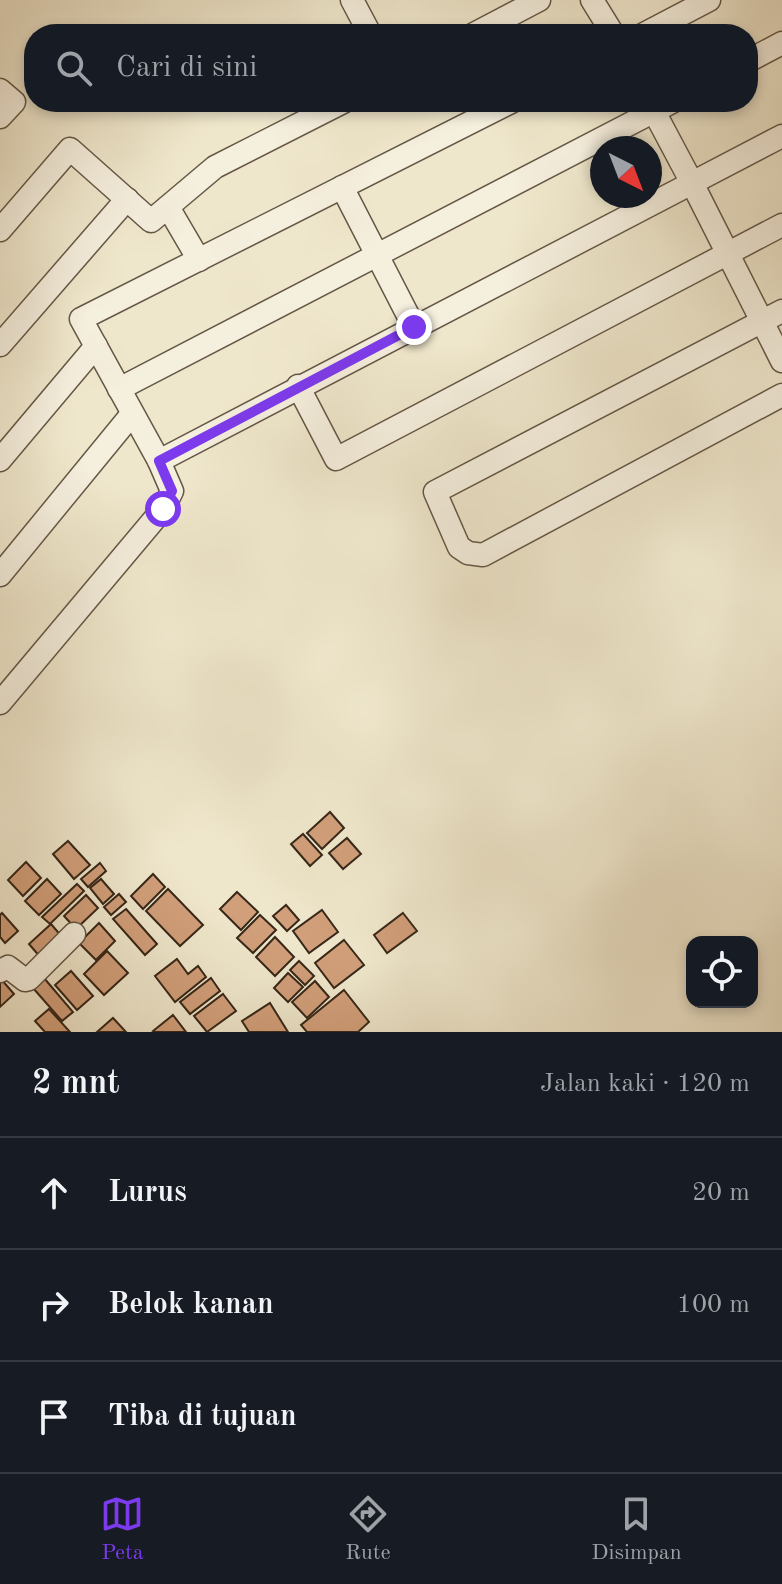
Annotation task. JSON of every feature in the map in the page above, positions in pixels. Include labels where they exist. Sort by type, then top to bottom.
[{"type":"street","points":[[493,24],[539,0]]},
{"type":"street","points":[[592,0],[607,24]]},
{"type":"street","points":[[663,24],[709,0]]},
{"type":"street","points":[[362,3],[367,24]]},
{"type":"street","points":[[758,56],[782,43]]},
{"type":"street","points":[[0,90],[14,102],[0,117]]},
{"type":"street","points":[[0,230],[70,149],[151,221],[215,167],[323,112]]},
{"type":"street","points":[[0,703],[163,509],[172,491],[159,461],[81,319],[491,112]]},
{"type":"street","points":[[119,389],[646,112]]},
{"type":"street","points":[[662,112],[692,183],[728,253],[772,316],[782,361]]},
{"type":"street","points":[[159,461],[782,136]]},
{"type":"street","points":[[342,187],[414,327]]},
{"type":"street","points":[[0,345],[127,199]]},
{"type":"street","points":[[168,207],[199,260]]},
{"type":"street","points":[[298,386],[336,459],[782,225]]},
{"type":"street","points":[[772,316],[435,492],[459,547],[468,553],[483,555],[782,395]]},
{"type":"street","points":[[0,460],[96,346]]},
{"type":"street","points":[[0,575],[132,414]]},
{"type":"street","points":[[0,971],[8,967],[25,980],[29,979],[74,934]]},
{"type":"building","points":[[330,812],[344,828],[322,849],[307,833]]},
{"type":"building","points":[[303,834],[322,855],[310,866],[291,844]]},
{"type":"building","points":[[347,838],[361,854],[343,869],[329,853]]},
{"type":"building","points":[[68,841],[90,865],[74,879],[53,854]]},
{"type":"building","points":[[26,862],[41,878],[23,896],[8,880]]},
{"type":"building","points":[[100,863],[106,871],[88,887],[81,879]]},
{"type":"building","points":[[153,874],[165,887],[143,909],[131,896]]},
{"type":"building","points":[[47,879],[61,894],[39,915],[25,901]]},
{"type":"building","points":[[101,879],[114,894],[103,904],[90,888]]},
{"type":"building","points":[[77,884],[84,891],[50,924],[42,917]]},
{"type":"building","points":[[168,889],[203,925],[180,946],[146,911]]},
{"type":"building","points":[[237,892],[258,912],[241,930],[220,909]]},
{"type":"building","points":[[119,894],[126,902],[111,915],[104,907]]},
{"type":"building","points":[[86,895],[98,908],[76,929],[64,916]]},
{"type":"building","points":[[286,905],[299,920],[287,931],[273,916]]},
{"type":"building","points":[[126,909],[157,944],[145,955],[113,919]]},
{"type":"building","points":[[322,910],[338,932],[309,953],[293,931]]},
{"type":"building","points":[[2,913],[18,931],[5,943],[0,937]]},
{"type":"building","points":[[403,913],[417,931],[387,953],[374,935]]},
{"type":"building","points":[[260,915],[276,930],[253,953],[237,938]]},
{"type":"building","points":[[99,923],[115,941],[96,960],[79,943]]},
{"type":"building","points":[[51,924],[63,938],[41,958],[29,944]]},
{"type":"building","points":[[275,937],[294,957],[275,976],[256,957]]},
{"type":"building","points":[[344,940],[364,965],[334,988],[315,963]]},
{"type":"building","points":[[107,951],[128,973],[104,995],[84,974]]},
{"type":"building","points":[[177,959],[188,974],[198,966],[206,977],[175,1002],[155,976]]},
{"type":"building","points":[[299,961],[314,976],[305,985],[290,970]]},
{"type":"building","points":[[71,971],[93,996],[77,1010],[55,985]]},
{"type":"building","points":[[288,973],[303,987],[288,1002],[274,988]]},
{"type":"building","points":[[44,978],[73,1012],[62,1021],[33,988]]},
{"type":"building","points":[[211,978],[220,991],[190,1014],[180,1002]]},
{"type":"building","points":[[0,980],[14,994],[0,1007]]},
{"type":"building","points":[[315,981],[329,997],[307,1018],[292,1002]]},
{"type":"building","points":[[344,990],[369,1022],[358,1032],[307,1032],[301,1025]]},
{"type":"building","points":[[223,994],[236,1011],[207,1032],[194,1016]]},
{"type":"building","points":[[270,1003],[288,1032],[249,1032],[242,1021]]},
{"type":"building","points":[[49,1009],[70,1032],[45,1032],[35,1021]]},
{"type":"building","points":[[173,1015],[186,1032],[153,1031]]},
{"type":"building","points":[[113,1018],[126,1032],[97,1032]]},
{"type":"route","points":[[163,509],[172,491],[159,461],[414,327]]}]
